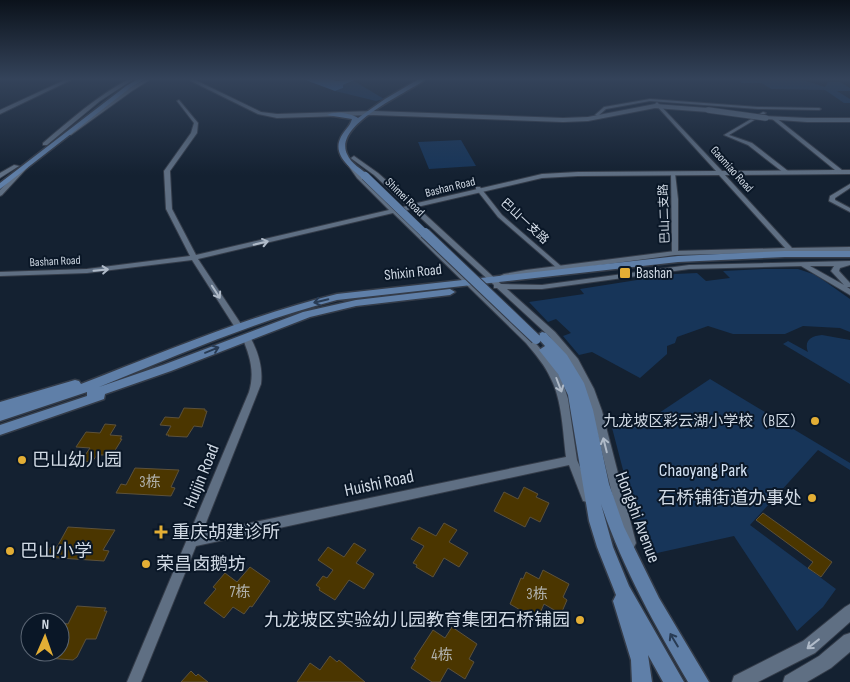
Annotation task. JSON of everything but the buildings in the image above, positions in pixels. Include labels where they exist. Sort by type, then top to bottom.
[{"type":"main road","points":[[0,178],[90,111]]},
{"type":"main road","points":[[0,187],[96,111]]},
{"type":"main road","points":[[259,111],[268,115],[290,117],[373,112]]},
{"type":"main road","points":[[266,111],[271,113],[303,115],[373,112],[563,119],[588,119],[627,111]]},
{"type":"main road","points":[[563,119],[628,111]]},
{"type":"main road","points":[[721,111],[809,122],[850,121]]},
{"type":"main road","points":[[350,159],[342,151],[343,138],[354,123],[373,112]]},
{"type":"main road","points":[[350,159],[350,138],[355,127],[373,112]]},
{"type":"main road","points":[[330,115],[351,116],[355,118],[354,123]]},
{"type":"main road","name":"Shimei Road","points":[[350,159],[539,338]]},
{"type":"main road","name":"Shixin Road","points":[[494,283],[678,259],[785,254],[850,254]]},
{"type":"main road","name":"Shixin Road","points":[[0,424],[242,332],[324,309],[472,285],[686,263],[734,260],[849,262]]},
{"type":"main road","name":"Hongshi Avenue","points":[[539,338],[563,372],[574,395],[597,521],[605,547],[623,592],[637,620],[674,682]]},
{"type":"main road","name":"Hongshi Avenue","points":[[539,338],[563,358],[584,396],[602,484],[617,528],[639,578],[699,682]]},
{"type":"main road","points":[[0,407],[164,363]]},
{"type":"main road","points":[[0,430],[89,400],[164,363]]},
{"type":"main road","name":"Shixin Road","points":[[0,416],[164,363]]},
{"type":"main road","points":[[605,547],[640,660],[642,682]]},
{"type":"main road","points":[[740,682],[809,647],[850,612]]},
{"type":"main road","points":[[790,682],[825,662],[850,641]]},
{"type":"street","points":[[45,144],[86,111]]},
{"type":"street","points":[[54,144],[101,111]]},
{"type":"street","name":"Huijin Road","points":[[134,682],[257,384],[258,364],[242,332],[194,258],[169,209],[167,171],[194,132],[196,123],[187,111]]},
{"type":"street","points":[[596,115],[601,111]]},
{"type":"street","name":"Gaomiao Road","points":[[661,111],[786,250]]},
{"type":"street","points":[[759,111],[764,113],[726,135],[750,144],[785,171]]},
{"type":"street","points":[[770,118],[840,171]]},
{"type":"street","points":[[350,159],[376,174],[536,320],[565,348],[575,361],[589,389],[597,411],[639,578]]},
{"type":"street","points":[[350,159],[359,177],[529,341],[546,362],[557,380],[564,399],[572,460],[597,521]]},
{"type":"street","points":[[0,194],[28,163]]},
{"type":"street","name":"Bashan Road","points":[[0,274],[87,271],[194,258],[411,206],[522,177],[558,173],[850,171]]},
{"type":"street","name":"Bashan Road","points":[[479,189],[551,175],[716,172]]},
{"type":"street","name":"巴山二支路","points":[[673,173],[675,253]]},
{"type":"street","points":[[850,186],[832,197],[832,201],[850,210]]},
{"type":"street","name":"巴山一支路","points":[[479,189],[500,216],[560,268]]},
{"type":"street","points":[[494,283],[526,272],[675,253],[850,249]]},
{"type":"street","points":[[536,320],[521,302],[520,297],[524,292],[542,287],[689,267],[849,262]]},
{"type":"street","points":[[849,262],[838,266],[835,271],[850,287]]},
{"type":"street","points":[[787,264],[809,268],[850,293]]},
{"type":"street","points":[[833,281],[830,276],[836,277],[850,287]]},
{"type":"street","points":[[494,283],[542,287]]},
{"type":"street","name":"Huishi Road","points":[[193,541],[572,460]]},
{"type":"green space","points":[[461,140],[476,166],[429,169],[418,142]]},
{"type":"green space","points":[[798,269],[816,275],[850,299],[850,332],[840,328],[803,326],[785,334],[733,334],[708,326],[677,337],[675,343],[667,346],[667,354],[640,378],[592,352],[579,355],[563,336],[571,333],[556,319],[548,322],[529,302],[584,294],[580,289],[675,274],[697,273],[706,281],[730,278],[723,271]]},
{"type":"green space","points":[[822,335],[850,340],[850,384],[783,344],[788,341],[808,352],[807,345],[809,340]]},
{"type":"green space","name":"Chaoyang Park","points":[[710,379],[850,463],[850,470],[818,450],[750,525],[836,589],[823,607],[797,631],[734,536],[648,555],[633,508],[611,424],[647,421]]},
{"type":"place","name":"Bashan","points":[[625,273]]},
{"type":"place","name":"九龙坡区彩云湖小学校（B区）","points":[[815,421]]},
{"type":"place","name":"巴山幼儿园","points":[[22,460]]},
{"type":"place","name":"石桥铺街道办事处","points":[[812,498]]},
{"type":"place","name":"重庆胡建诊所","points":[[161,532]]},
{"type":"place","name":"巴山小学","points":[[10,551]]},
{"type":"place","name":"荣昌卤鹅坊","points":[[146,564]]},
{"type":"place","name":"九龙坡区实验幼儿园教育集团石桥铺园","points":[[580,620]]}]
